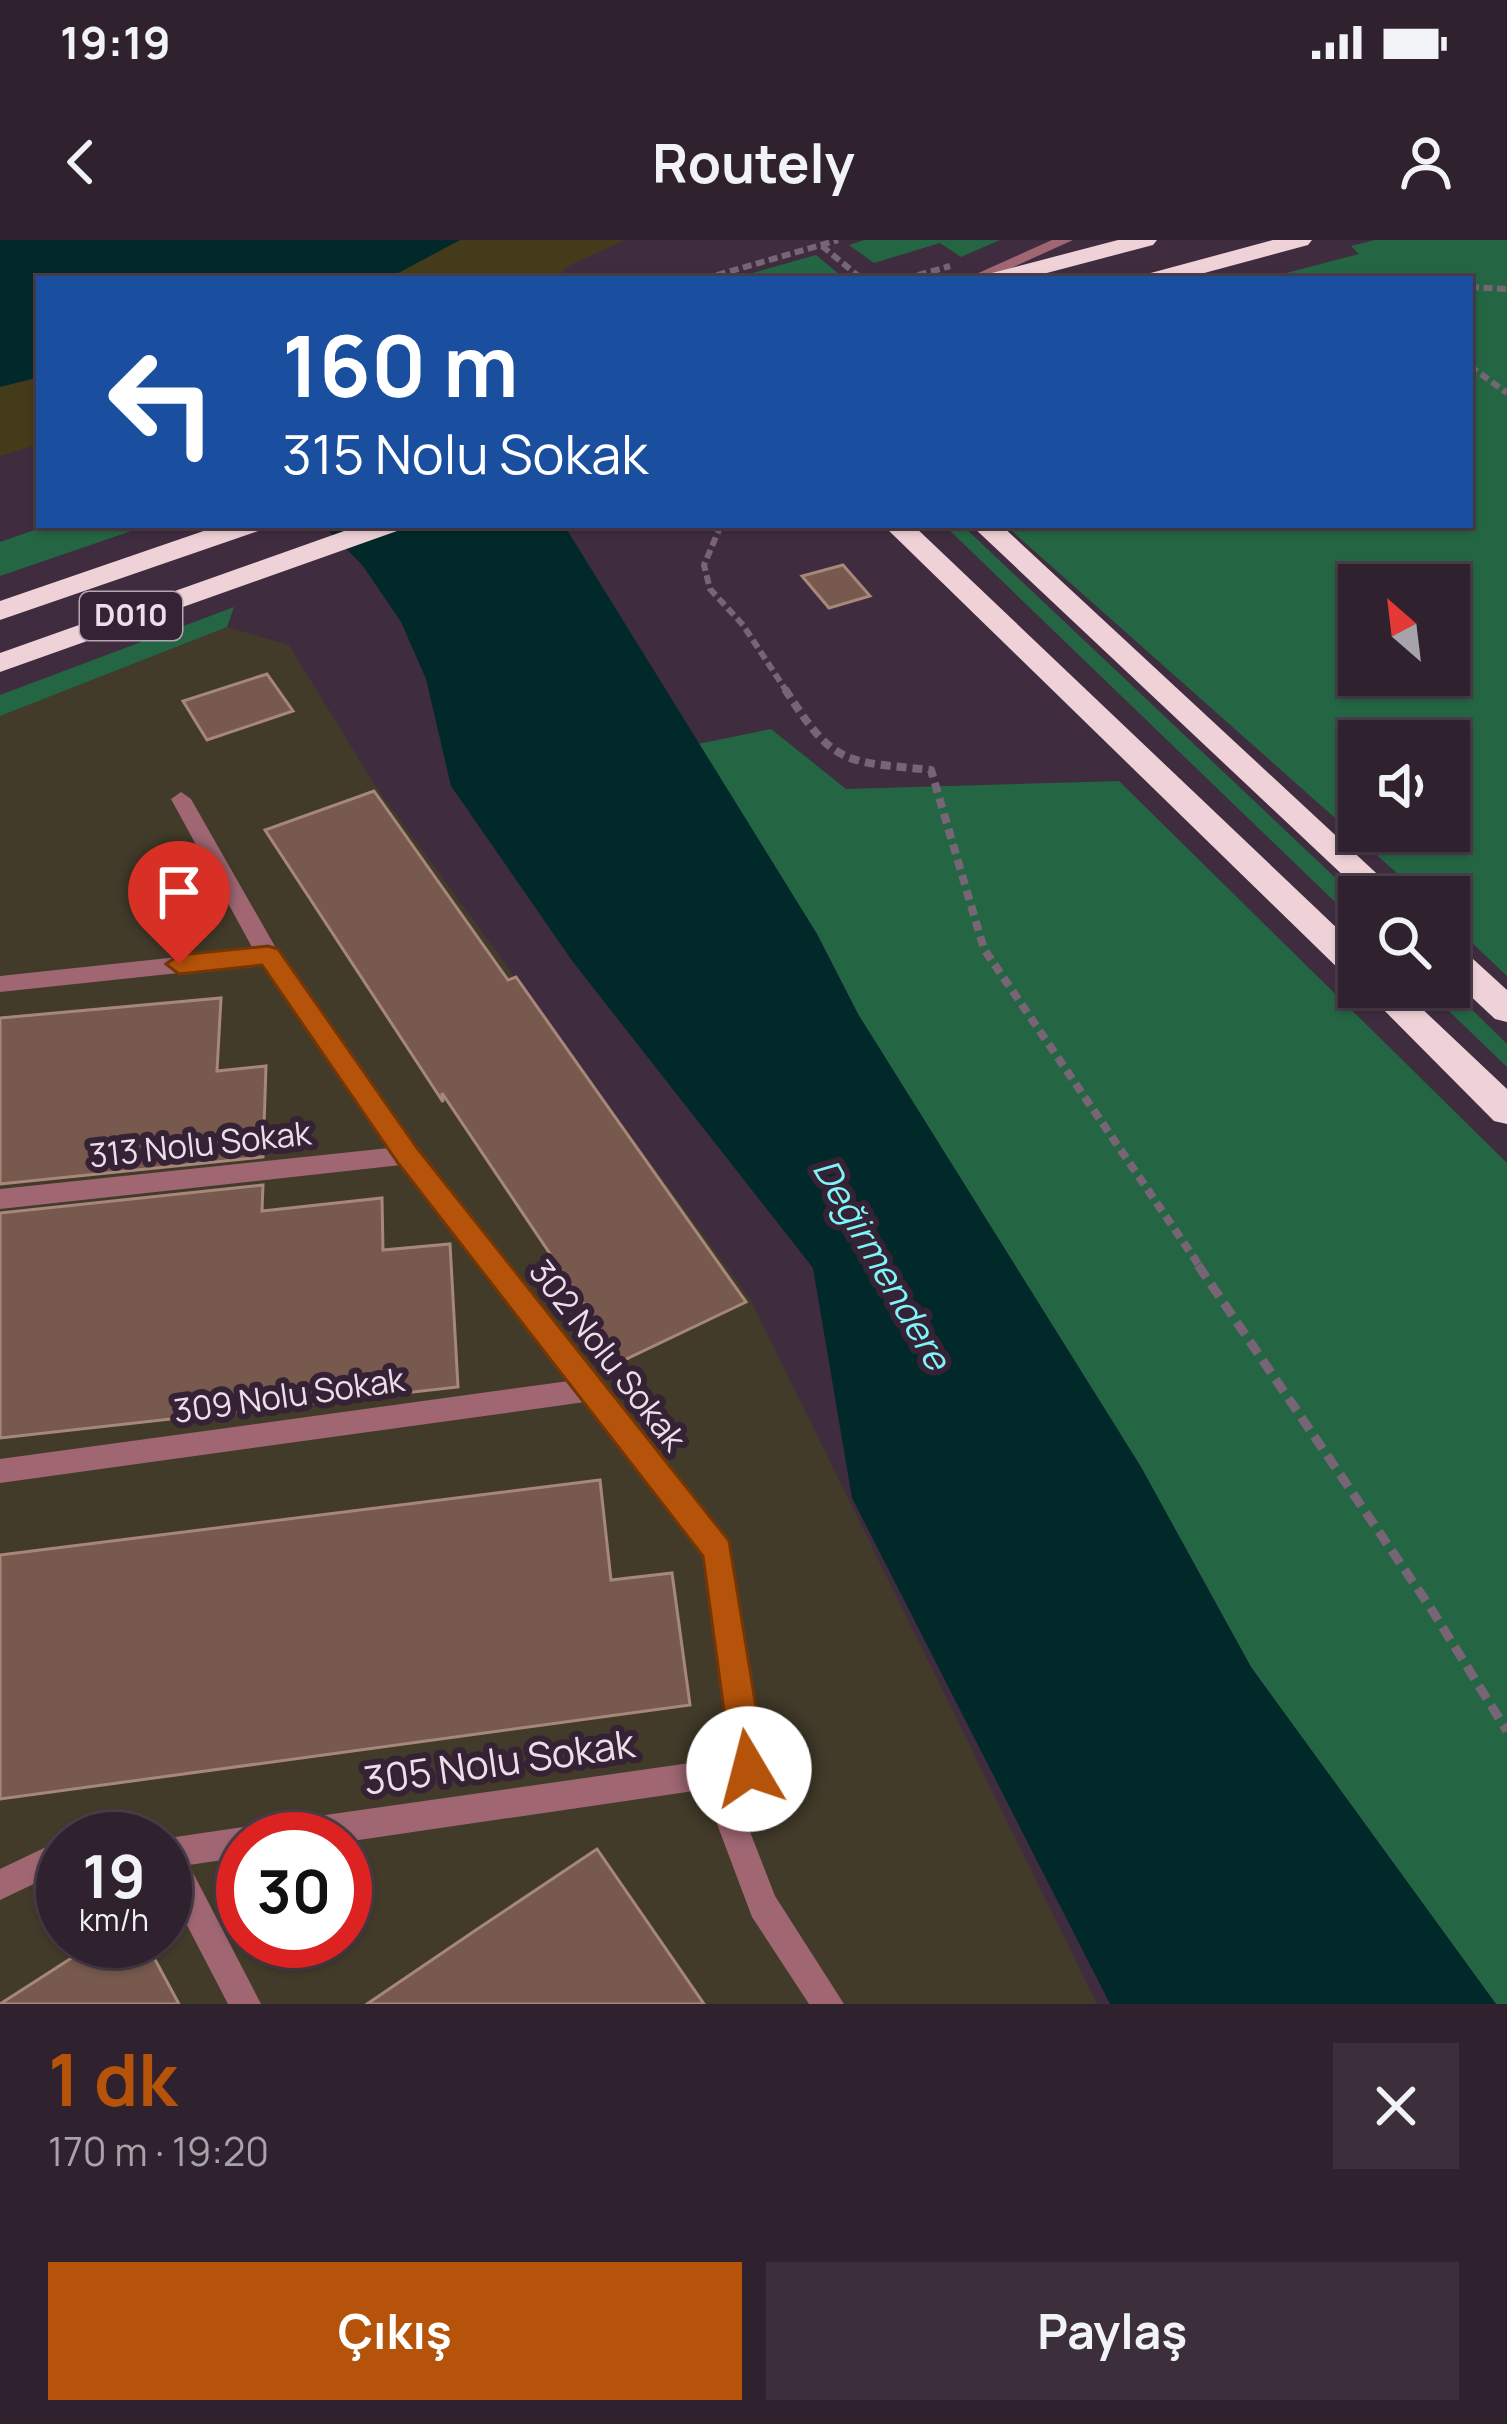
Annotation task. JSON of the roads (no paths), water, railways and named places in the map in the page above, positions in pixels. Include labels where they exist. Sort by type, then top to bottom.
[{"type":"highway","points":[[1007,276],[1145,240]]},
{"type":"highway","points":[[1166,276],[1300,240]]},
{"type":"highway","name":"D010","points":[[0,663],[378,528]]},
{"type":"highway","points":[[900,528],[1338,949]]},
{"type":"highway","points":[[988,528],[1362,876]]},
{"type":"highway","name":"D010","points":[[0,611],[234,530]]},
{"type":"highway","points":[[1470,976],[1507,1010]]},
{"type":"highway","points":[[1400,1008],[1507,1111]]},
{"type":"street","points":[[980,276],[1065,240]]},
{"type":"street","name":"302 Nolu Sokak","points":[[181,799],[268,955],[407,1155],[718,1551],[749,1769],[733,1824],[764,1906],[828,2004]]},
{"type":"street","points":[[0,984],[268,955]]},
{"type":"street","name":"313 Nolu Sokak","points":[[0,1199],[407,1155]]},
{"type":"street","name":"309 Nolu Sokak","points":[[0,1471],[588,1390]]},
{"type":"street","name":"305 Nolu Sokak","points":[[372,1823],[749,1769]]},
{"type":"street","points":[[0,1885],[36,1867]]},
{"type":"street","points":[[192,1903],[245,2004]]},
{"type":"water","points":[[0,240],[460,240],[393,276],[36,276],[36,378],[0,387]]},
{"type":"water","name":"Değirmendere","points":[[326,528],[566,528],[817,934],[858,1014],[1141,1467],[1251,1667],[1496,2004],[1110,2004],[852,1498],[813,1268],[573,962],[451,786],[426,679],[401,622],[363,566]]}]
